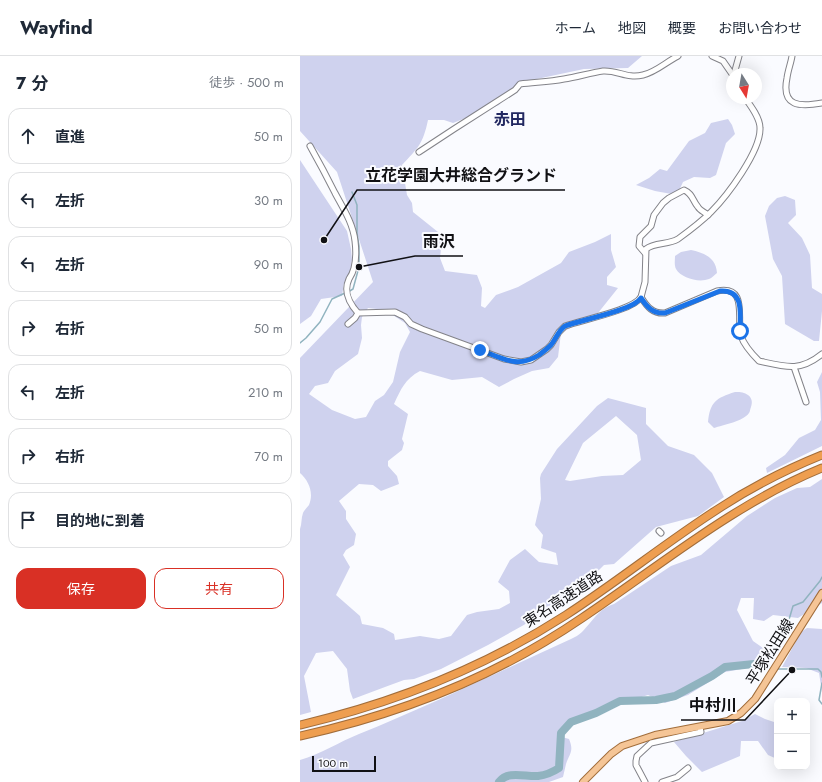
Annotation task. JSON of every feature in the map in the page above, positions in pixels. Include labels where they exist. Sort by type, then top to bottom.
[{"type":"highway","name":"東名高速道路","points":[[300,724],[353,711],[403,695],[452,676],[490,658],[566,615],[717,510],[769,480],[822,455]]},
{"type":"highway","name":"東名高速道路","points":[[300,736],[366,720],[408,707],[461,686],[497,668],[546,642],[582,619],[723,520],[773,491],[822,468]]},
{"type":"main road","name":"平塚松田線","points":[[583,782],[611,754],[622,746],[655,735],[728,721],[741,713],[755,699],[822,593]]},
{"type":"street","points":[[419,152],[515,90],[520,84],[563,80],[604,71],[631,77],[641,76],[655,70],[667,61],[678,56]]},
{"type":"street","points":[[712,56],[723,62],[728,68]]},
{"type":"street","points":[[735,68],[739,56]]},
{"type":"street","points":[[792,56],[786,80],[788,96],[792,102],[800,105],[822,103]]},
{"type":"street","points":[[358,313],[395,312],[405,317],[411,324],[422,330],[504,359],[521,362],[530,360],[547,349],[565,326],[627,307],[637,302],[641,298],[645,282],[646,249],[648,247],[669,243],[677,239],[708,215],[718,205],[742,173],[756,148],[759,137],[760,123],[749,104]]},
{"type":"street","points":[[310,146],[354,230],[356,261],[346,290],[347,297],[358,313]]},
{"type":"street","points":[[645,253],[639,246],[640,237],[651,226],[654,215],[669,198],[684,190],[692,195],[700,210],[708,215]]},
{"type":"street","points":[[641,298],[650,309],[656,312],[665,313],[717,291],[723,290],[733,294],[740,302],[741,335],[747,346],[760,362],[794,367],[810,363],[822,354]]},
{"type":"street","points":[[348,324],[358,313]]},
{"type":"street","points":[[794,367],[806,402]]},
{"type":"street","points":[[645,782],[636,765],[637,756],[651,743],[701,732],[700,727]]},
{"type":"street","points":[[662,782],[677,777],[688,768]]},
{"type":"shaded area","points":[[300,56],[642,56],[628,68],[584,69],[518,83],[499,105],[453,123],[444,120],[428,120],[422,140],[402,165],[407,195],[412,203],[413,212],[438,232],[442,239],[440,258],[445,271],[477,275],[482,288],[481,306],[485,308],[496,295],[518,287],[561,263],[569,252],[611,234],[611,250],[616,267],[607,277],[607,285],[618,288],[598,313],[561,333],[558,357],[549,368],[532,371],[499,387],[482,377],[452,380],[420,371],[411,377],[404,385],[394,404],[408,414],[402,439],[404,443],[402,450],[388,461],[388,466],[397,476],[399,484],[381,491],[373,485],[359,484],[339,501],[346,511],[346,519],[356,534],[354,545],[346,550],[343,555],[350,567],[336,595],[360,616],[362,624],[383,628],[394,634],[395,640],[420,636],[439,639],[451,636],[467,615],[499,609],[510,603],[509,591],[498,582],[510,560],[525,549],[539,562],[558,565],[556,553],[541,548],[543,535],[535,525],[541,499],[541,474],[557,449],[597,406],[608,398],[646,408],[646,424],[668,446],[694,455],[712,473],[724,497],[698,516],[656,527],[614,564],[604,565],[583,586],[549,610],[488,645],[441,669],[414,679],[404,680],[353,699],[350,691],[347,669],[333,651],[316,653],[304,676],[311,712],[300,715],[300,529],[303,513],[309,505],[311,492],[308,483],[300,473],[300,358],[373,282],[337,172],[300,131]],"holes":[[[368,308],[385,310],[405,323],[410,332],[400,352],[393,382],[384,395],[375,401],[366,417],[355,419],[332,410],[309,394],[315,386],[328,383],[335,371],[358,354],[362,338],[362,317]],[[616,416],[637,435],[641,460],[623,475],[602,476],[570,481],[565,480],[583,443]]]},
{"type":"shaded area","points":[[728,119],[735,134],[726,143],[716,175],[710,178],[694,177],[683,182],[677,195],[655,191],[636,185],[649,178],[660,169],[667,171],[689,141],[705,133],[711,123]]},
{"type":"shaded area","points":[[300,160],[347,231],[352,260],[350,272],[344,283],[342,296],[321,299],[311,316],[300,324]]},
{"type":"shaded area","points":[[785,196],[795,200],[796,215],[788,223],[802,238],[810,255],[812,288],[822,294],[819,341],[814,341],[785,324],[782,276],[773,259],[765,216],[769,206],[777,198]]},
{"type":"shaded area","points":[[691,250],[709,257],[716,268],[717,273],[710,279],[695,280],[678,272],[675,266],[675,256],[681,252]]},
{"type":"shaded area","points":[[822,372],[822,446],[767,473],[766,468],[785,455],[799,438],[815,430],[821,420],[820,392],[817,382]]},
{"type":"shaded area","points":[[735,392],[746,393],[752,400],[749,413],[743,418],[714,428],[708,422],[712,405],[723,396]]},
{"type":"shaded area","points":[[822,479],[822,603],[798,618],[773,615],[764,621],[753,619],[754,598],[741,598],[737,610],[753,641],[763,648],[763,663],[725,672],[688,695],[665,703],[648,695],[587,714],[562,729],[562,737],[569,739],[571,752],[563,777],[549,782],[300,782],[300,760],[315,755],[352,737],[439,700],[575,637],[608,606],[614,604],[671,566],[701,555],[747,516],[775,498],[797,488],[810,487]]},
{"type":"shaded area","points":[[807,628],[822,629],[822,692],[819,673],[806,668],[782,667],[801,632]]},
{"type":"shaded area","points":[[755,714],[774,722],[774,758],[768,755],[758,741],[741,741],[740,756],[702,772],[674,742],[742,721]]},
{"type":"waterway","points":[[348,292],[353,289],[359,267],[357,205],[352,192]]},
{"type":"waterway","points":[[300,343],[320,322],[332,299],[345,293]]},
{"type":"waterway","points":[[772,669],[756,666],[754,664],[785,633],[793,606],[803,602],[822,577]]},
{"type":"waterway","points":[[499,782],[507,776],[538,776],[544,775],[559,768],[561,733],[571,722],[596,713],[620,701],[656,700],[675,696],[712,676],[725,667],[754,664]]},
{"type":"waterway","points":[[775,669],[818,669],[821,672],[822,677]]},
{"type":"waterway","points":[[822,683],[819,700],[822,704]]},
{"type":"place","name":"立花学園大井総合グランド","points":[[324,240]]},
{"type":"place","name":"雨沢","points":[[359,267]]},
{"type":"place","name":"中村川","points":[[792,670]]},
{"type":"district","name":"赤田","points":[[510,119]]},
{"type":"route","points":[[480,350],[510,361],[526,362],[547,349],[565,326],[627,307],[637,302],[641,298],[654,312],[665,313],[717,291],[723,290],[733,294],[740,302],[740,331]]}]
